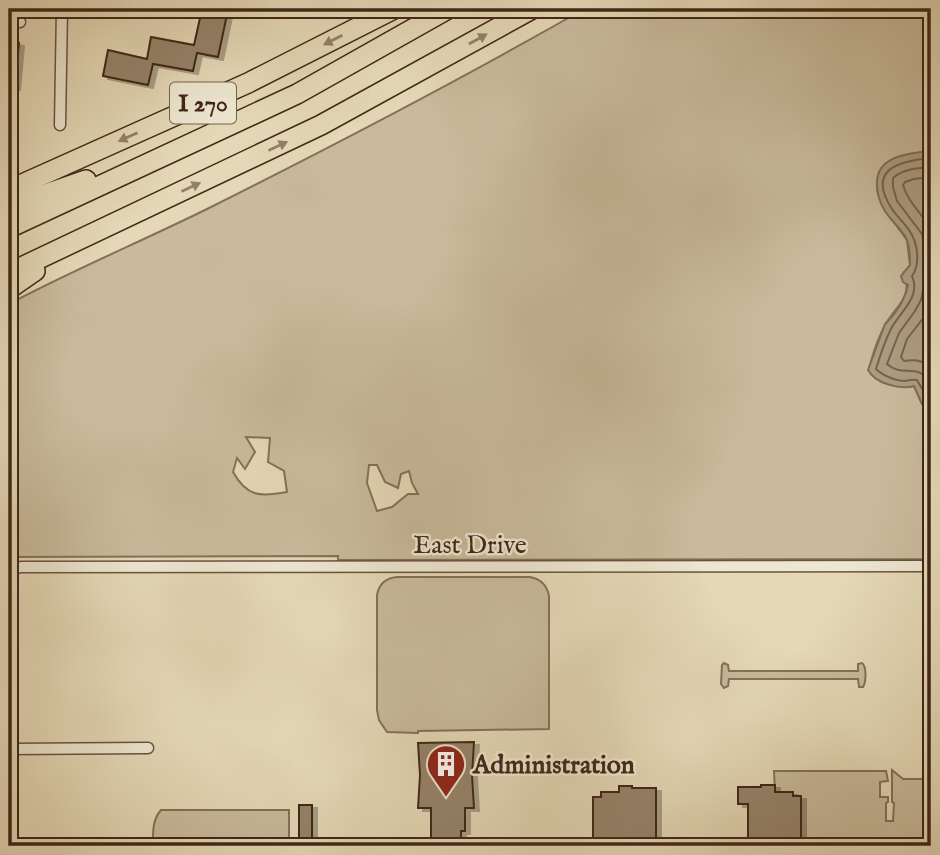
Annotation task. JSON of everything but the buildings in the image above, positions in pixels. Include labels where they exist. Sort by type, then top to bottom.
[{"type":"highway","name":"I 270","points":[[9,190],[248,83],[394,9]]},
{"type":"highway","name":"I 270","points":[[9,228],[297,94],[448,9]]},
{"type":"highway","name":"I 270","points":[[9,273],[321,125],[533,9]]},
{"type":"highway","points":[[9,208],[199,139]]},
{"type":"highway","points":[[9,289],[85,237]]},
{"type":"street","points":[[60,125],[62,9]]},
{"type":"street","name":"East Drive","points":[[9,570],[21,567],[931,566]]},
{"type":"street","points":[[9,749],[148,748]]},
{"type":"shaded area","points":[[584,9],[931,9],[931,151],[895,158],[877,189],[884,209],[907,240],[910,265],[904,272],[905,296],[884,327],[869,370],[876,379],[888,384],[914,386],[922,404],[931,413],[931,559],[338,560],[338,556],[9,557],[9,304],[253,186]],"holes":[[[246,437],[270,438],[268,462],[284,471],[287,492],[269,495],[255,493],[238,480],[233,472],[237,458],[245,469],[255,452]],[[369,465],[377,465],[385,482],[398,488],[401,474],[409,471],[418,494],[408,494],[392,507],[377,511],[367,483]]]},
{"type":"shaded area","points":[[397,577],[530,577],[543,583],[549,596],[549,729],[387,732],[379,720],[377,710],[377,595],[384,582]]},
{"type":"shaded area","points":[[724,663],[728,665],[729,671],[858,671],[858,664],[862,663],[865,678],[863,687],[859,687],[858,679],[729,679],[728,686],[724,688],[721,684]]},
{"type":"shaded area","points":[[892,770],[903,779],[931,779],[931,846],[801,846],[801,797],[793,796],[792,792],[775,792],[774,771],[886,771],[888,781],[880,782],[880,797],[888,797],[886,821],[893,821]]},
{"type":"shaded area","points":[[161,810],[289,810],[289,842],[283,842],[283,846],[153,846],[155,822]]},
{"type":"water","points":[[931,151],[931,413],[922,404],[914,386],[888,384],[876,379],[868,370],[885,324],[905,296],[908,285],[903,282],[901,276],[910,265],[906,238],[880,202],[878,175],[887,162],[895,158]]},
{"type":"place","name":"Administration","points":[[446,798]]}]
